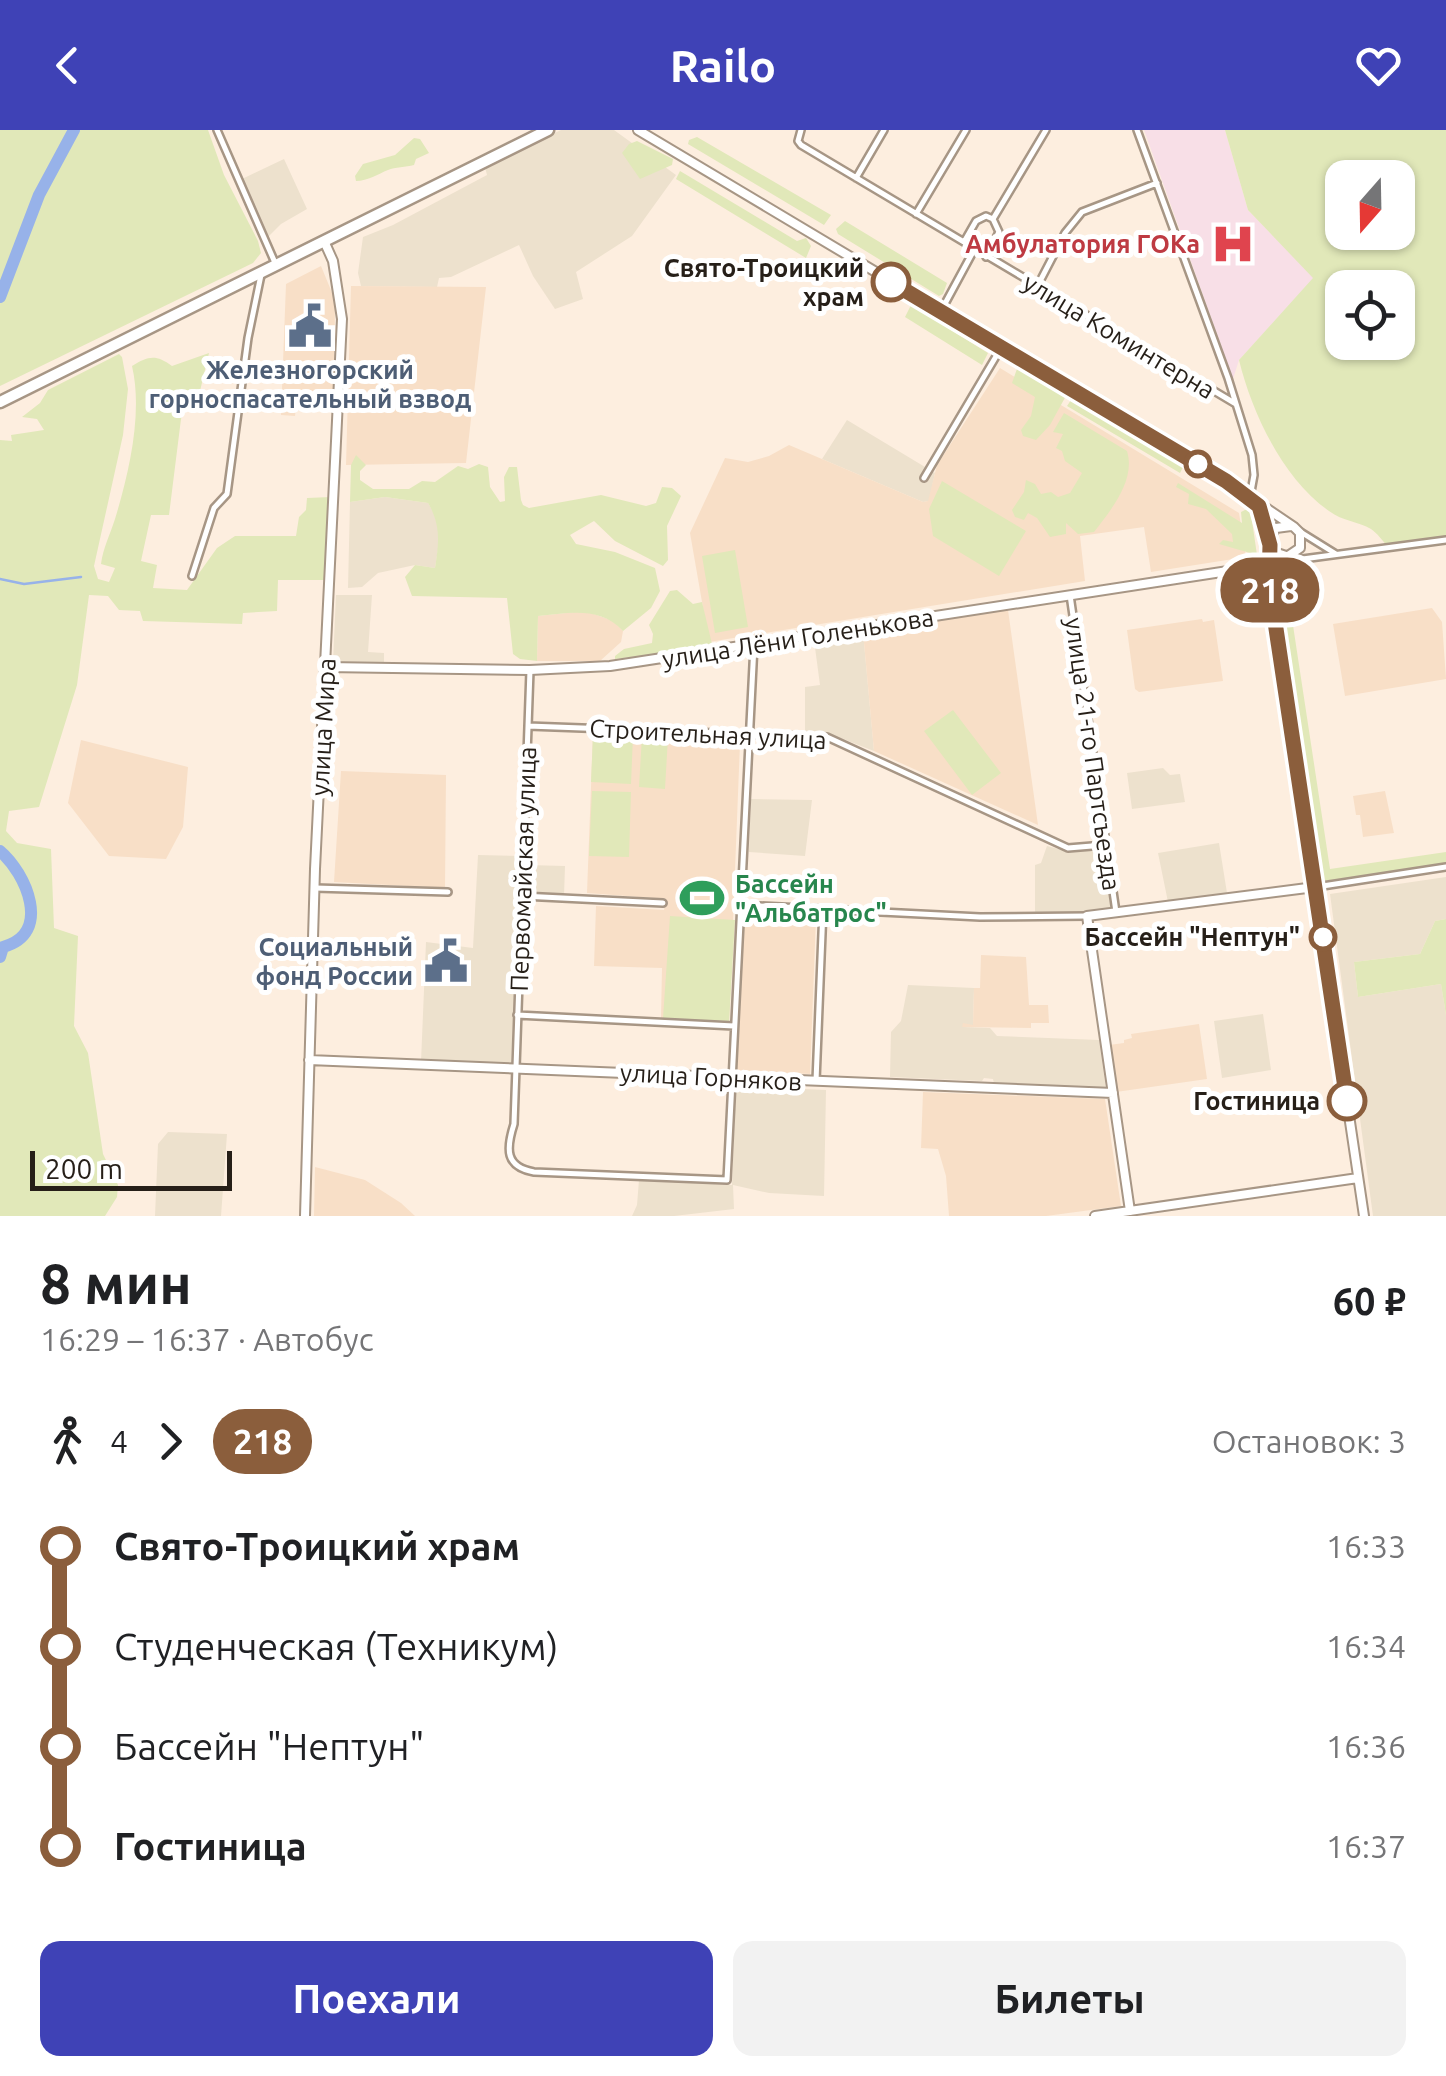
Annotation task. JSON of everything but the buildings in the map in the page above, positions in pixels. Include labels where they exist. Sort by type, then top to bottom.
[{"type":"highway","points":[[0,402],[548,130]]},
{"type":"main road","points":[[638,130],[1250,496],[1294,527],[1302,542],[1290,556],[1278,562],[1269,582]]},
{"type":"main road","name":"улица Мира","points":[[304,1216],[342,319],[333,261],[324,241]]},
{"type":"main road","points":[[1259,506],[1270,545],[1282,556],[1290,556]]},
{"type":"main road","points":[[1294,527],[1284,525],[1270,536],[1267,566],[1364,1216]]},
{"type":"main road","name":"улица Лёни Голенькова","points":[[326,667],[530,670],[610,666],[1267,566]]},
{"type":"main road","points":[[1087,916],[1315,886]]},
{"type":"main road","name":"улица 21-го Партсъезда","points":[[1087,916],[1130,1211]]},
{"type":"main road","name":"улица Горняков","points":[[309,1060],[1114,1094]]},
{"type":"main road","points":[[1096,1216],[1358,1178]]},
{"type":"street","points":[[217,130],[276,265]]},
{"type":"street","name":"улица Коминтерна","points":[[801,130],[798,141],[856,178],[1236,404]]},
{"type":"street","points":[[856,178],[884,130]]},
{"type":"street","points":[[916,214],[966,130]]},
{"type":"street","points":[[993,219],[1046,130]]},
{"type":"street","points":[[1137,130],[1252,454],[1250,496]]},
{"type":"street","points":[[1037,287],[1065,233],[1082,212],[1157,182]]},
{"type":"street","points":[[964,242],[976,221],[986,216],[993,219],[998,226],[998,238],[986,257]]},
{"type":"street","points":[[941,310],[974,250]]},
{"type":"street","points":[[192,576],[214,508],[227,494],[248,338],[262,272]]},
{"type":"street","points":[[924,478],[1002,347]]},
{"type":"street","points":[[1294,527],[1339,555]]},
{"type":"street","points":[[1267,566],[1446,540]]},
{"type":"street","name":"улица 21-го Партсъезда","points":[[1070,595],[1116,912]]},
{"type":"street","points":[[732,1077],[754,644]]},
{"type":"street","name":"Первомайская улица","points":[[530,670],[514,1124],[509,1150],[517,1167],[534,1172],[727,1180],[732,1077]]},
{"type":"street","name":"Строительная улица","points":[[528,726],[827,737],[1068,848],[1104,845]]},
{"type":"street","points":[[1315,886],[1446,867]]},
{"type":"street","points":[[315,888],[448,892]]},
{"type":"street","points":[[522,896],[663,903]]},
{"type":"street","points":[[741,905],[980,917],[1087,916]]},
{"type":"street","points":[[816,1082],[823,909]]},
{"type":"street","points":[[517,1015],[734,1026]]},
{"type":"shaded area","points":[[561,130],[614,130],[676,175],[632,236],[576,272],[583,299],[555,309],[519,245],[451,277],[439,278],[437,287],[361,286],[358,273],[363,237],[487,175],[485,167]]},
{"type":"shaded area","name":"Амбулатория ГОКа","points":[[1144,130],[1225,130],[1248,210],[1314,278],[1239,360],[1233,379]]},
{"type":"shaded area","points":[[284,159],[307,209],[281,224],[265,240],[240,180]]},
{"type":"shaded area","name":"Железногорский горноспасательный взвод","points":[[321,266],[335,300],[334,408],[296,407],[295,416],[281,415],[286,284]]},
{"type":"shaded area","points":[[351,286],[486,287],[466,463],[346,465]]},
{"type":"shaded area","points":[[1000,368],[1239,513],[1246,557],[1151,572],[1144,527],[1080,536],[1085,581],[709,642],[690,533],[725,458],[748,462],[789,445],[928,501],[937,465]]},
{"type":"shaded area","points":[[847,420],[935,473],[929,501],[923,502],[822,459]]},
{"type":"shaded area","points":[[385,497],[428,503],[437,518],[440,537],[435,568],[415,565],[378,573],[362,587],[348,588],[350,502]]},
{"type":"shaded area","points":[[336,595],[372,595],[368,652],[384,653],[384,663],[333,662]]},
{"type":"shaded area","points":[[1432,608],[1442,622],[1446,679],[1345,696],[1333,624]]},
{"type":"shaded area","points":[[1008,610],[1038,825],[874,751],[863,632]]},
{"type":"shaded area","points":[[585,611],[614,621],[623,631],[621,642],[600,661],[537,661],[538,616]]},
{"type":"shaded area","points":[[1214,620],[1223,681],[1139,692],[1135,689],[1127,630]]},
{"type":"shaded area","points":[[863,632],[874,751],[830,734],[805,733],[805,687],[820,685],[814,640]]},
{"type":"shaded area","points":[[593,734],[740,743],[729,1023],[661,1018],[662,968],[594,966],[596,906],[664,910],[666,899],[587,893]]},
{"type":"shaded area","points":[[81,740],[188,767],[183,827],[166,859],[109,856],[68,803]]},
{"type":"shaded area","points":[[1163,768],[1170,775],[1180,774],[1185,802],[1132,809],[1127,773]]},
{"type":"shaded area","points":[[341,771],[446,775],[445,888],[334,882]]},
{"type":"shaded area","points":[[1385,791],[1394,833],[1363,837],[1353,796]]},
{"type":"shaded area","points":[[751,799],[812,800],[805,856],[749,852]]},
{"type":"shaded area","points":[[1219,843],[1227,893],[1168,902],[1158,853]]},
{"type":"shaded area","points":[[1047,846],[1070,852],[1101,849],[1111,909],[1035,915],[1035,865],[1041,863]]},
{"type":"shaded area","points":[[478,855],[526,856],[527,865],[565,866],[564,896],[519,894],[511,1065],[421,1062],[426,942],[473,948]]},
{"type":"shaded area","points":[[1446,877],[1446,919],[1435,921],[1420,954],[1354,962],[1358,997],[1441,984],[1446,1015],[1446,1216],[1373,1216],[1330,894]]},
{"type":"shaded area","points":[[743,914],[816,918],[810,1074],[735,1070]]},
{"type":"shaded area","points":[[981,955],[1026,957],[1029,1005],[1048,1005],[1049,1023],[1031,1023],[1031,1028],[962,1027],[963,1023],[973,1025],[974,988],[980,988]]},
{"type":"shaded area","points":[[908,985],[974,988],[973,1026],[963,1027],[990,1028],[997,1036],[1099,1040],[1106,1089],[994,1084],[993,1079],[984,1078],[982,1081],[890,1077],[891,1032],[901,1021]]},
{"type":"shaded area","points":[[1263,1014],[1271,1070],[1222,1078],[1214,1021]]},
{"type":"shaded area","points":[[1199,1024],[1207,1079],[1116,1092],[1109,1045],[1124,1043],[1132,1038],[1131,1034]]},
{"type":"shaded area","points":[[736,1086],[826,1090],[824,1196],[769,1193],[733,1185],[734,1209],[632,1216],[639,1180],[732,1185]]},
{"type":"shaded area","points":[[923,1092],[1105,1099],[1121,1206],[1046,1216],[949,1216],[946,1176],[938,1149],[921,1148]]},
{"type":"shaded area","points":[[168,1132],[227,1134],[221,1216],[155,1216],[158,1144]]},
{"type":"shaded area","points":[[315,1167],[365,1180],[415,1216],[314,1216]]},
{"type":"green space","points":[[0,130],[208,130],[224,175],[261,253],[253,263],[0,386]]},
{"type":"green space","points":[[1225,130],[1446,130],[1446,537],[1387,546],[1371,529],[1334,514],[1297,481],[1261,423],[1239,360],[1313,278],[1248,210]]},
{"type":"green space","points":[[697,137],[831,215],[824,225],[688,144]]},
{"type":"green space","points":[[414,138],[420,139],[429,153],[416,159],[414,165],[356,181],[363,164],[395,155]]},
{"type":"green space","points":[[637,141],[673,159],[672,165],[640,179],[622,153]]},
{"type":"green space","points":[[680,171],[797,241],[806,238],[811,246],[806,258],[676,179]]},
{"type":"green space","points":[[845,221],[947,283],[943,294],[939,296],[838,234],[836,229]]},
{"type":"green space","points":[[911,305],[988,353],[982,365],[905,317]]},
{"type":"green space","points":[[209,353],[200,391],[189,391],[181,419],[169,515],[151,515],[141,561],[157,565],[153,588],[187,590],[217,548],[235,536],[296,536],[307,498],[331,497],[326,580],[278,580],[277,611],[243,613],[242,624],[143,621],[140,611],[119,610],[108,596],[89,595],[77,685],[39,807],[9,811],[6,831],[17,843],[51,849],[54,928],[78,936],[74,1026],[88,1053],[103,1154],[118,1185],[117,1197],[105,1216],[0,1216],[0,440],[12,441],[11,435],[44,430],[37,419],[22,417],[40,403],[48,390],[119,354],[122,357],[128,389],[123,435],[94,566],[98,579],[109,582],[115,568],[101,564],[133,443],[136,403],[132,366],[152,358],[172,366]]},
{"type":"green space","points":[[1018,366],[1067,394],[1050,425],[1036,440],[1023,436],[1021,430],[1031,416],[1035,397],[1012,383]]},
{"type":"green space","points":[[1073,397],[1174,457],[1183,467],[1180,473],[1067,406]]},
{"type":"green space","points":[[1064,413],[1127,451],[1128,473],[1120,494],[1094,532],[1078,534],[1066,523],[1066,534],[1050,537],[1037,518],[1028,513],[1024,520],[1015,517],[1012,510],[1024,492],[1026,480],[1035,484],[1041,494],[1051,492],[1058,497],[1070,493],[1082,473],[1065,461],[1062,451],[1056,448],[1063,434],[1053,432]]},
{"type":"green space","points":[[356,455],[366,465],[360,471],[360,480],[373,489],[409,489],[422,481],[435,482],[458,466],[468,469],[479,464],[488,467],[490,487],[500,502],[505,501],[504,477],[509,467],[517,467],[521,500],[529,508],[601,495],[646,506],[656,503],[662,487],[672,488],[681,496],[667,526],[668,560],[663,566],[615,541],[594,521],[570,535],[576,544],[615,552],[655,568],[660,591],[651,608],[623,631],[594,614],[538,616],[537,661],[520,659],[513,654],[507,598],[412,596],[405,577],[415,565],[435,568],[438,534],[432,511],[428,503],[385,497],[350,502],[351,465]]},
{"type":"green space","points":[[942,481],[1026,531],[999,576],[933,536],[929,509]]},
{"type":"green space","points":[[1178,483],[1242,523],[1241,512],[1247,509],[1257,555],[1219,544],[1223,540],[1233,542],[1232,534],[1206,509],[1188,504],[1189,494],[1176,487]]},
{"type":"green space","points":[[735,550],[748,627],[715,633],[702,556]]},
{"type":"green space","points":[[1284,566],[1330,869],[1446,852],[1446,863],[1326,881],[1320,877],[1274,574]]},
{"type":"green space","points":[[677,590],[693,604],[702,602],[712,644],[615,659],[624,649],[652,643],[649,625],[670,591]]},
{"type":"green space","points":[[953,710],[1001,773],[972,795],[924,731]]},
{"type":"green space","points":[[593,734],[633,736],[631,784],[591,782]]},
{"type":"green space","points":[[642,736],[668,737],[665,789],[639,787]]},
{"type":"green space","points":[[592,791],[631,792],[629,857],[589,856]]},
{"type":"green space","points":[[670,916],[735,920],[729,1023],[663,1018]]},
{"type":"green space","points":[[1446,919],[1446,1015],[1441,984],[1358,997],[1354,962],[1420,954],[1435,921]]},
{"type":"waterway","points":[[0,297],[39,195],[74,130]]},
{"type":"waterway","points":[[0,579],[24,584],[81,577]]},
{"type":"waterway","points":[[0,851],[26,888],[31,917],[27,930],[3,947],[0,957]]},
{"type":"bus line","name":"218","points":[[891,282],[1226,481],[1259,506],[1270,545],[1269,582],[1347,1101]]},
{"type":"place","name":"Амбулатория ГОКа","points":[[1233,244]]},
{"type":"place","name":"Свято-Троицкий храм","points":[[891,282]]},
{"type":"place","name":"Железногорский горноспасательный взвод","points":[[310,326]]},
{"type":"place","name":"Бассейн \"Альбатрос\"","points":[[702,898]]},
{"type":"place","name":"Бассейн \"Нептун\"","points":[[1323,937]]},
{"type":"place","name":"Социальный фонд России","points":[[446,961]]},
{"type":"place","name":"Гостиница","points":[[1347,1101]]}]
